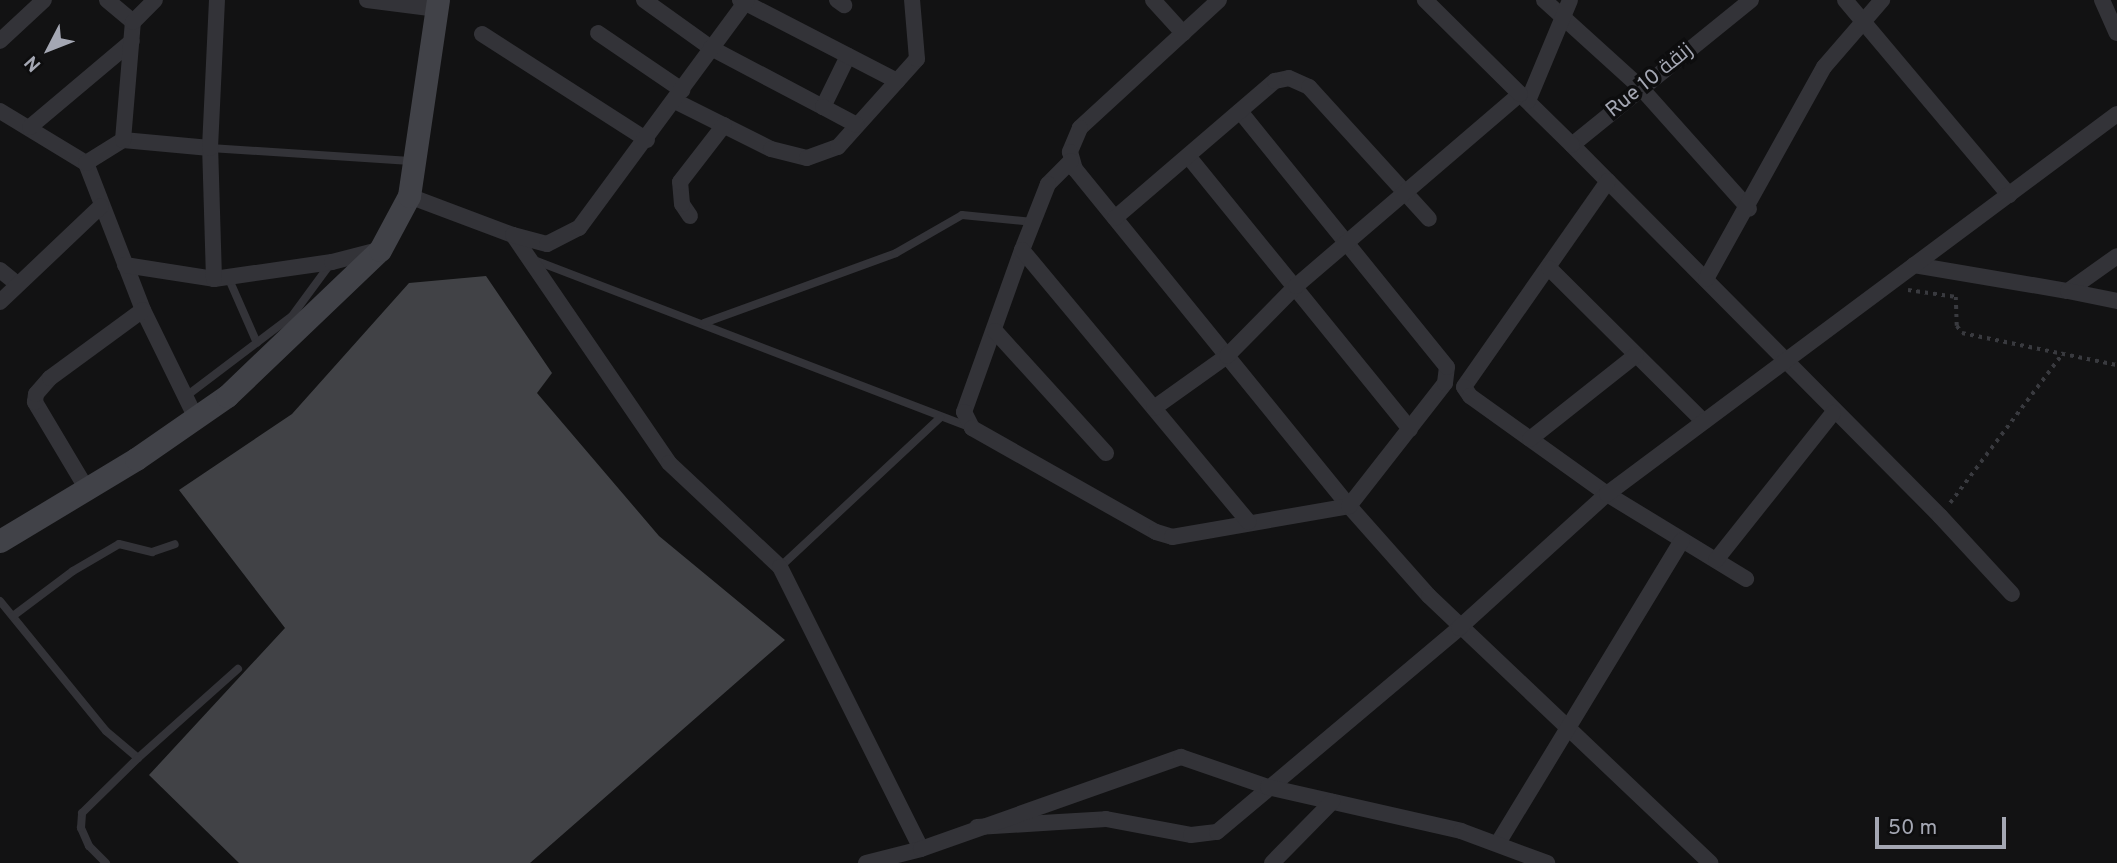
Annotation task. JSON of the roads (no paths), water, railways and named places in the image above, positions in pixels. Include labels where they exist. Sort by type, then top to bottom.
[{"type":"street","points":[[0,41],[44,0]]},
{"type":"street","points":[[107,0],[132,22]]},
{"type":"street","points":[[123,140],[132,22],[155,0]]},
{"type":"street","points":[[217,0],[210,148],[221,278]]},
{"type":"street","points":[[0,541],[196,418],[252,374],[380,250],[410,196],[438,5],[368,0]]},
{"type":"street","points":[[644,0],[711,48],[857,125]]},
{"type":"street","points":[[598,33],[678,95],[724,125],[771,149],[807,158],[838,147],[917,59],[912,0]]},
{"type":"street","points":[[1153,0],[1183,33]]},
{"type":"street","points":[[1219,0],[1080,128],[1071,143],[1071,160],[1349,506],[1459,628],[1710,863]]},
{"type":"street","points":[[1424,0],[1706,279],[1833,413],[1940,516],[2012,594]]},
{"type":"street","points":[[1545,0],[1641,88],[1749,209]]},
{"type":"street","points":[[1154,408],[1227,356],[1296,286],[1524,98],[1570,0]]},
{"type":"street","name":"Rue 10 زنقة","points":[[1572,145],[1751,0]]},
{"type":"street","points":[[1845,0],[2009,195]]},
{"type":"street","points":[[1706,279],[1749,209],[1824,67],[1882,0]]},
{"type":"street","points":[[2102,0],[2117,33]]},
{"type":"street","points":[[410,196],[513,235],[547,244],[579,228],[647,140],[743,1],[897,81]]},
{"type":"street","points":[[482,34],[647,140]]},
{"type":"street","points":[[30,127],[132,41]]},
{"type":"street","points":[[823,107],[848,56]]},
{"type":"street","points":[[1115,218],[1275,81],[1296,79],[1310,87],[1429,219]]},
{"type":"street","points":[[0,111],[86,163],[143,310],[196,418]]},
{"type":"street","points":[[1071,160],[1048,184],[1022,250],[964,412],[972,428],[1156,532],[1188,537],[1249,522],[1349,506],[1445,383],[1447,367],[1350,241],[1240,111]]},
{"type":"street","points":[[977,827],[1116,820],[1205,836],[1217,832],[1459,628],[1607,494],[2117,114]]},
{"type":"street","points":[[690,216],[682,204],[680,183],[724,125]]},
{"type":"street","points":[[86,163],[123,140],[210,148]]},
{"type":"street","points":[[1188,156],[1410,429]]},
{"type":"street","points":[[1608,181],[1549,268],[1464,381],[1470,396],[1607,494],[1746,579]]},
{"type":"street","points":[[0,302],[102,206]]},
{"type":"street","points":[[513,235],[533,260],[669,463],[780,567],[921,849]]},
{"type":"street","points":[[125,265],[221,278],[332,262],[380,250]]},
{"type":"street","points":[[1022,250],[1249,522]]},
{"type":"street","points":[[2068,291],[2117,256]]},
{"type":"street","points":[[1914,265],[2117,301]]},
{"type":"street","points":[[1549,268],[1704,422]]},
{"type":"street","points":[[0,271],[17,284]]},
{"type":"street","points":[[85,486],[35,402],[36,394],[50,378],[143,310]]},
{"type":"street","points":[[995,331],[1106,453]]},
{"type":"street","points":[[1530,439],[1636,355]]},
{"type":"street","points":[[1716,560],[1833,413]]},
{"type":"street","points":[[1498,843],[1564,727],[1682,540]]},
{"type":"street","points":[[866,863],[921,849],[1181,757],[1268,787],[1498,843],[1547,863]]},
{"type":"street","points":[[1272,863],[1332,802]]},
{"type":"lane","points":[[210,148],[414,161]]},
{"type":"lane","points":[[704,323],[896,253],[962,215],[1033,222]]},
{"type":"lane","points":[[533,260],[704,323],[940,418],[972,428]]},
{"type":"lane","points":[[185,397],[292,316],[332,262]]},
{"type":"lane","points":[[221,278],[257,343]]},
{"type":"lane","points":[[780,567],[940,418]]},
{"type":"lane","points":[[13,616],[73,571],[119,544],[152,552],[175,544]]},
{"type":"lane","points":[[0,601],[106,731],[138,758]]},
{"type":"lane","points":[[106,863],[89,846],[81,828],[82,813],[138,758],[237,669]]}]
